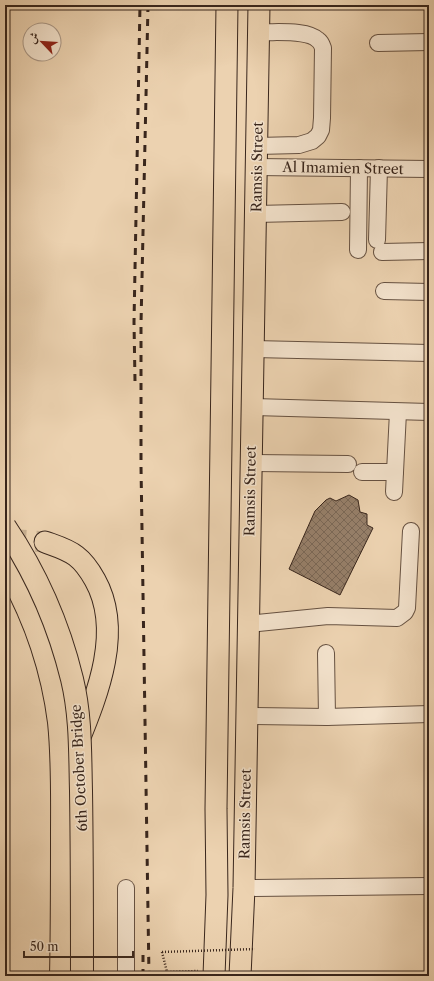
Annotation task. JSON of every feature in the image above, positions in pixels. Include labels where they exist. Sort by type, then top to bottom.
[{"type":"highway","name":"6th October Bridge","points":[[5,527],[25,558],[35,579],[55,626],[73,680],[78,714],[80,744],[83,858],[82,976]]},
{"type":"highway","points":[[5,535],[28,572],[39,596],[52,630],[63,670],[70,705],[76,760],[76,976]]},
{"type":"highway","name":"6th October Bridge","points":[[5,565],[29,612],[42,647],[52,684],[58,721],[62,758],[62,976]]},
{"type":"main road","name":"Ramsis Street","points":[[214,973],[217,895],[216,809],[227,5]]},
{"type":"main road","name":"Ramsis Street","points":[[240,976],[244,888],[259,5]]},
{"type":"main road","points":[[45,542],[67,550],[83,563],[99,587],[105,604],[107,622],[107,646],[102,672],[94,704],[73,756],[71,768],[70,976]]},
{"type":"street","points":[[257,146],[299,145],[312,141],[318,136],[321,130],[322,118],[323,48],[320,40],[304,33],[259,32]]},
{"type":"street","points":[[378,43],[429,42]]},
{"type":"street","name":"Al Imamien Street","points":[[256,167],[429,169]]},
{"type":"street","points":[[358,250],[359,168]]},
{"type":"street","points":[[379,168],[380,246],[429,251]]},
{"type":"street","points":[[256,214],[342,212]]},
{"type":"street","points":[[384,291],[429,292]]},
{"type":"street","points":[[253,348],[429,353]]},
{"type":"street","points":[[252,407],[429,412]]},
{"type":"street","points":[[394,492],[398,412]]},
{"type":"street","points":[[251,463],[348,464]]},
{"type":"street","points":[[362,472],[395,472]]},
{"type":"street","points":[[248,624],[328,616],[397,618],[402,616],[407,608],[411,530]]},
{"type":"street","points":[[326,653],[327,717]]},
{"type":"street","points":[[246,716],[327,717],[429,714]]},
{"type":"street","points":[[244,888],[429,886]]},
{"type":"street","points":[[126,888],[126,976]]},
{"type":"path","points":[[214,973],[166,972],[162,952],[255,949]]},
{"type":"building","points":[[349,495],[358,500],[360,512],[367,514],[367,525],[373,528],[340,595],[289,569],[315,511],[330,498],[336,501]]},
{"type":"tunnel","points":[[5,539],[45,542]]},
{"type":"railway","points":[[135,381],[134,322],[140,5]]},
{"type":"railway","points":[[148,5],[141,324],[141,466],[149,976]]},
{"type":"railway","points":[[143,955],[143,976]]}]
